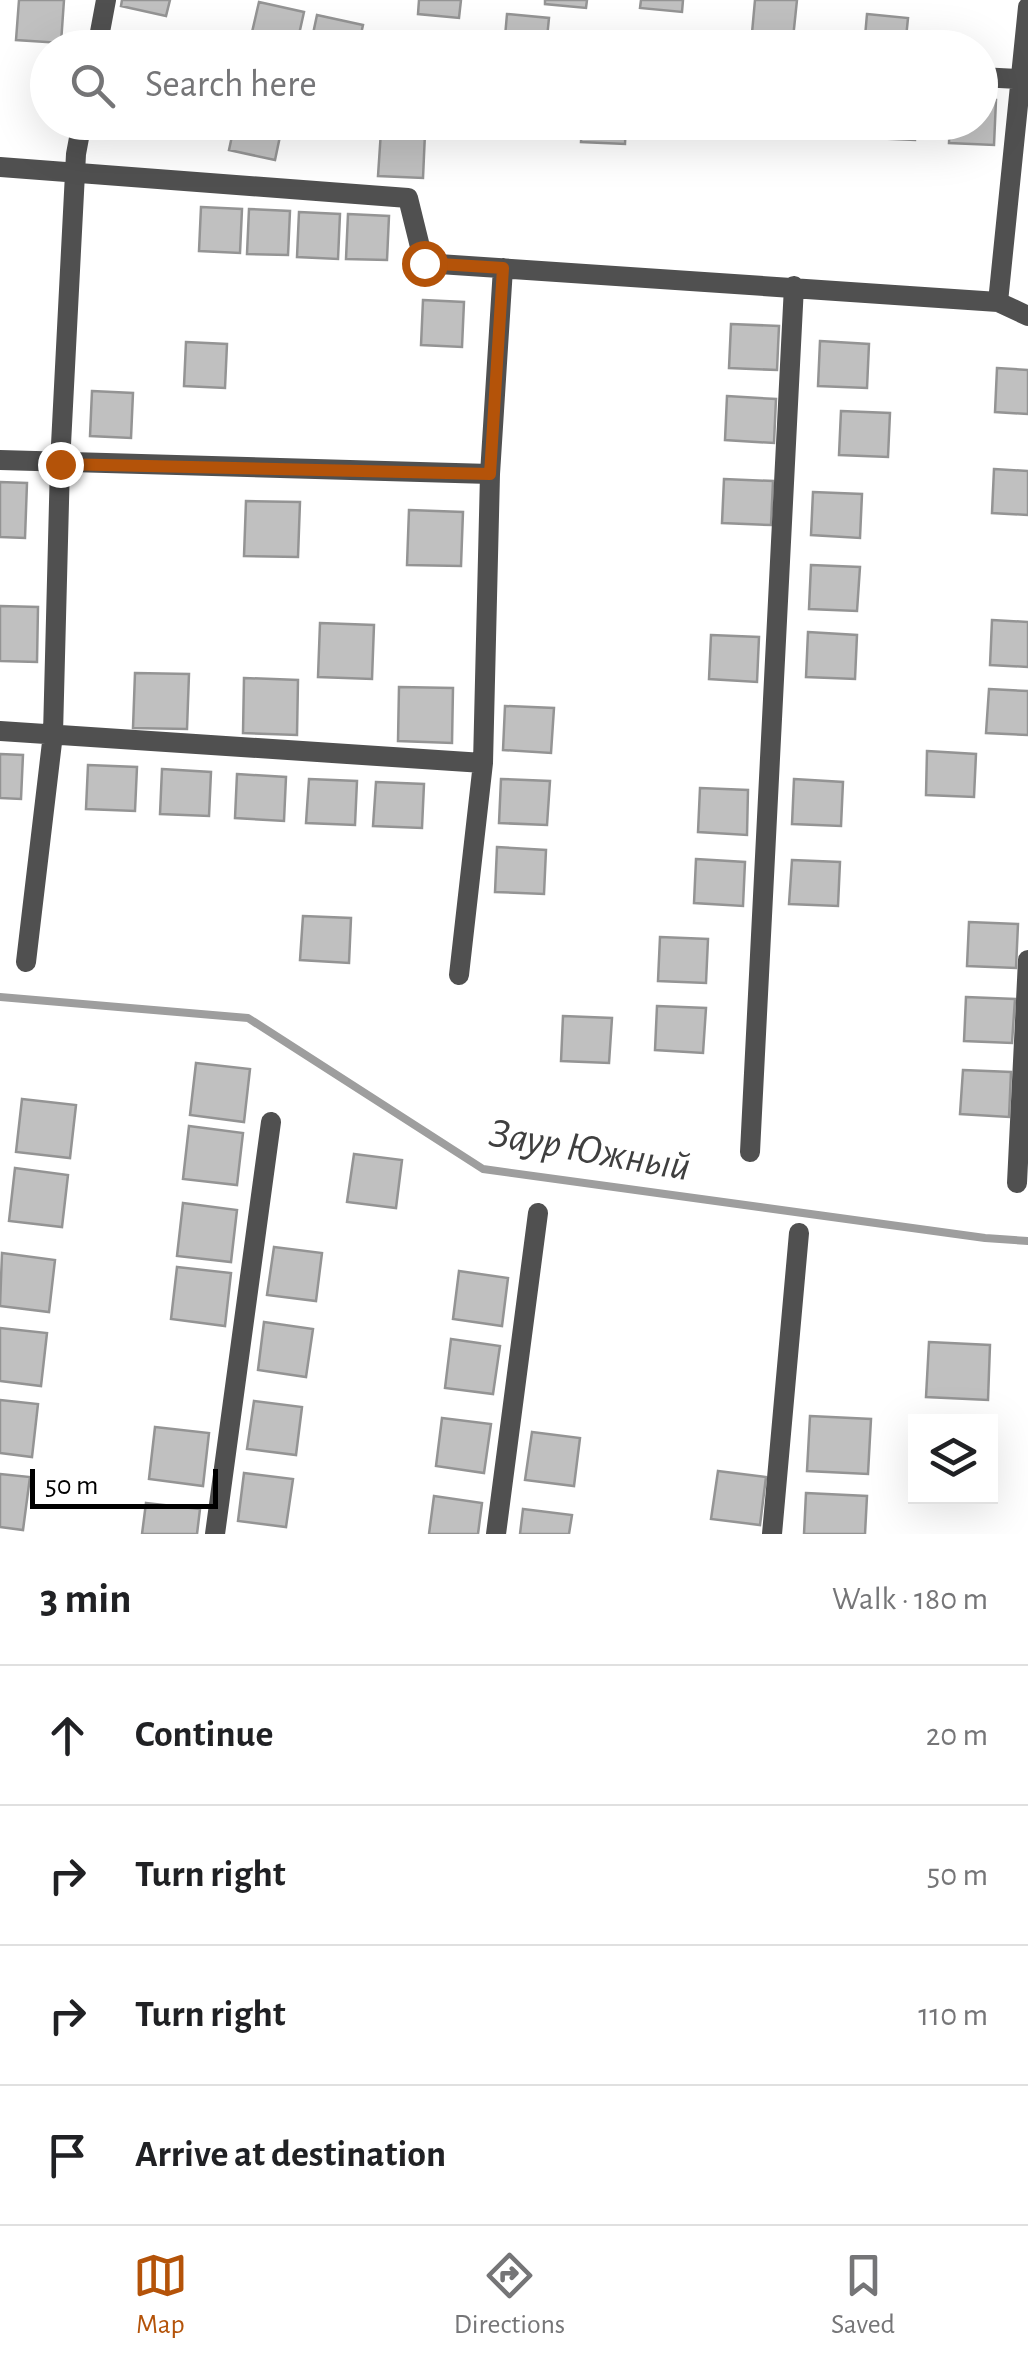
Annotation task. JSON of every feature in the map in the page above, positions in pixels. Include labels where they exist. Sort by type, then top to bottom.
[{"type":"street","points":[[100,30],[106,0]]},
{"type":"street","points":[[998,302],[1028,7]]},
{"type":"street","points":[[998,78],[1020,79]]},
{"type":"street","points":[[26,962],[53,734],[60,464],[79,140]]},
{"type":"street","points":[[0,167],[408,198],[424,263],[998,302],[1028,316]]},
{"type":"street","points":[[459,975],[483,763],[490,474],[503,268]]},
{"type":"street","points":[[750,1152],[794,286]]},
{"type":"street","points":[[0,460],[490,474]]},
{"type":"street","points":[[0,731],[483,763]]},
{"type":"street","points":[[1017,1182],[1028,960]]},
{"type":"street","points":[[216,1534],[271,1122]]},
{"type":"street","points":[[496,1534],[538,1213]]},
{"type":"street","points":[[772,1534],[800,1233]]},
{"type":"building","points":[[19,0],[64,0],[62,30],[30,30],[30,41],[16,40]]},
{"type":"building","points":[[122,0],[170,0],[166,16],[121,6]]},
{"type":"building","points":[[419,0],[461,0],[459,18],[418,14]]},
{"type":"building","points":[[545,0],[587,0],[586,8],[545,4]]},
{"type":"building","points":[[641,0],[683,0],[682,12],[640,8]]},
{"type":"building","points":[[755,0],[797,0],[794,30],[752,30]]},
{"type":"building","points":[[259,2],[304,12],[300,30],[252,30]]},
{"type":"building","points":[[507,14],[549,18],[548,30],[506,30]]},
{"type":"building","points":[[867,14],[908,18],[907,30],[866,30]]},
{"type":"building","points":[[317,15],[363,25],[362,30],[314,30]]},
{"type":"building","points":[[231,140],[279,140],[275,160],[229,150]]},
{"type":"building","points":[[380,140],[425,140],[423,178],[378,176]]},
{"type":"building","points":[[581,140],[625,140],[625,144]]},
{"type":"building","points":[[949,140],[994,140],[994,145]]},
{"type":"building","points":[[201,207],[242,209],[240,253],[199,251]]},
{"type":"building","points":[[249,209],[290,211],[288,255],[247,254]]},
{"type":"building","points":[[299,212],[340,214],[338,259],[297,257]]},
{"type":"building","points":[[348,214],[389,216],[387,260],[346,259]]},
{"type":"building","points":[[423,300],[464,302],[462,347],[421,345]]},
{"type":"building","points":[[731,324],[779,326],[777,370],[729,368]]},
{"type":"building","points":[[820,341],[869,344],[867,388],[818,386]]},
{"type":"building","points":[[186,342],[227,344],[225,388],[184,386]]},
{"type":"building","points":[[997,368],[1028,370],[1028,414],[995,412]]},
{"type":"building","points":[[92,391],[133,393],[131,438],[90,436]]},
{"type":"building","points":[[727,396],[776,399],[774,443],[725,440]]},
{"type":"building","points":[[841,411],[890,413],[888,457],[839,455]]},
{"type":"building","points":[[994,469],[1028,471],[1028,515],[992,513]]},
{"type":"building","points":[[724,479],[773,481],[771,525],[722,523]]},
{"type":"building","points":[[0,482],[27,483],[25,538],[0,537]]},
{"type":"building","points":[[813,492],[862,494],[860,538],[811,535]]},
{"type":"building","points":[[246,501],[300,502],[298,557],[244,556]]},
{"type":"building","points":[[409,510],[463,512],[461,566],[407,565]]},
{"type":"building","points":[[811,565],[860,567],[857,611],[809,609]]},
{"type":"building","points":[[0,606],[38,607],[37,662],[0,661]]},
{"type":"building","points":[[992,620],[1028,622],[1028,667],[990,665]]},
{"type":"building","points":[[320,623],[374,625],[372,679],[318,677]]},
{"type":"building","points":[[808,632],[857,635],[855,679],[806,677]]},
{"type":"building","points":[[711,635],[759,637],[757,682],[709,679]]},
{"type":"building","points":[[135,673],[189,674],[187,729],[133,728]]},
{"type":"building","points":[[244,678],[298,680],[297,735],[243,733]]},
{"type":"building","points":[[399,687],[453,688],[452,743],[398,741]]},
{"type":"building","points":[[989,689],[1028,691],[1028,735],[986,733]]},
{"type":"building","points":[[505,706],[554,708],[551,753],[503,750]]},
{"type":"building","points":[[927,751],[976,754],[974,797],[926,795]]},
{"type":"building","points":[[0,754],[23,755],[21,799],[0,798]]},
{"type":"building","points":[[88,765],[137,767],[135,811],[86,809]]},
{"type":"building","points":[[162,769],[211,772],[209,816],[160,814]]},
{"type":"building","points":[[237,774],[286,777],[284,821],[235,818]]},
{"type":"building","points":[[309,779],[357,781],[355,825],[306,823]]},
{"type":"building","points":[[501,779],[550,781],[547,825],[499,823]]},
{"type":"building","points":[[794,779],[843,782],[841,826],[792,824]]},
{"type":"building","points":[[376,782],[424,784],[422,828],[373,826]]},
{"type":"building","points":[[700,788],[748,790],[747,835],[698,832]]},
{"type":"building","points":[[497,847],[546,850],[544,894],[495,892]]},
{"type":"building","points":[[696,859],[745,862],[743,906],[694,903]]},
{"type":"building","points":[[792,860],[840,862],[838,906],[789,904]]},
{"type":"building","points":[[303,916],[351,918],[349,963],[300,960]]},
{"type":"building","points":[[969,922],[1018,924],[1016,968],[967,966]]},
{"type":"building","points":[[660,937],[708,939],[706,983],[658,981]]},
{"type":"building","points":[[966,997],[1015,999],[1012,1043],[964,1041]]},
{"type":"building","points":[[657,1006],[706,1008],[703,1053],[655,1050]]},
{"type":"building","points":[[563,1016],[612,1018],[609,1063],[561,1061]]},
{"type":"building","points":[[196,1063],[250,1069],[244,1122],[190,1115]]},
{"type":"building","points":[[963,1070],[1011,1072],[1009,1117],[960,1114]]},
{"type":"building","points":[[22,1099],[76,1105],[70,1158],[16,1152]]},
{"type":"building","points":[[189,1126],[243,1133],[237,1185],[183,1179]]},
{"type":"building","points":[[354,1154],[402,1160],[396,1208],[347,1202]]},
{"type":"building","points":[[15,1168],[68,1175],[62,1227],[9,1221]]},
{"type":"building","points":[[183,1203],[237,1210],[231,1262],[177,1256]]},
{"type":"building","points":[[274,1247],[322,1253],[316,1301],[267,1295]]},
{"type":"building","points":[[2,1253],[55,1260],[49,1312],[0,1306]]},
{"type":"building","points":[[177,1267],[231,1273],[225,1326],[171,1319]]},
{"type":"building","points":[[459,1271],[508,1278],[502,1326],[453,1319]]},
{"type":"building","points":[[264,1322],[313,1329],[306,1377],[258,1370]]},
{"type":"building","points":[[0,1328],[47,1333],[41,1386],[0,1381]]},
{"type":"building","points":[[451,1339],[500,1346],[493,1394],[445,1388]]},
{"type":"building","points":[[929,1342],[990,1345],[988,1400],[926,1397]]},
{"type":"building","points":[[0,1400],[38,1404],[32,1457],[0,1453]]},
{"type":"building","points":[[254,1401],[302,1407],[296,1455],[247,1449]]},
{"type":"building","points":[[810,1416],[871,1419],[868,1474],[807,1471]]},
{"type":"building","points":[[442,1418],[491,1424],[484,1473],[436,1466]]},
{"type":"building","points":[[155,1427],[209,1433],[203,1486],[149,1479]]},
{"type":"building","points":[[532,1432],[580,1438],[574,1486],[525,1480]]},
{"type":"building","points":[[718,1471],[766,1477],[760,1525],[711,1519]]},
{"type":"building","points":[[244,1473],[293,1479],[286,1527],[238,1521]]},
{"type":"building","points":[[0,1474],[30,1477],[23,1530],[0,1527]]},
{"type":"building","points":[[806,1493],[867,1496],[865,1534],[804,1534]]},
{"type":"building","points":[[434,1496],[482,1503],[478,1534],[429,1534]]},
{"type":"building","points":[[146,1503],[200,1509],[197,1534],[142,1534]]},
{"type":"building","points":[[523,1509],[572,1515],[569,1534],[520,1534]]},
{"type":"waterway","name":"Заур Южный","points":[[0,997],[248,1018],[483,1169],[1028,1241]]},
{"type":"route","points":[[60,464],[490,474],[503,268],[424,263]]}]
